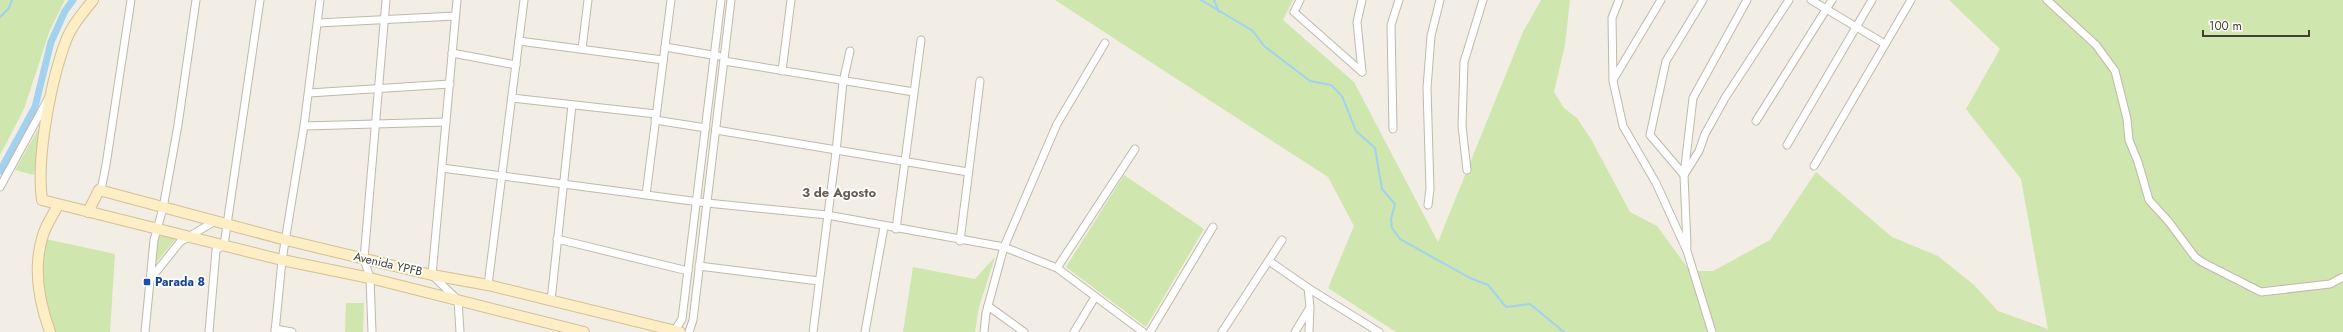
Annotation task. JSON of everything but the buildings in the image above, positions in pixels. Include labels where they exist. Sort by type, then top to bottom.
[{"type":"street","points":[[0,187],[54,86],[67,38],[78,17],[93,0]]},
{"type":"street","points":[[88,212],[102,185],[131,0]]},
{"type":"street","points":[[145,332],[148,282],[178,125],[196,0]]},
{"type":"street","points":[[209,332],[216,250],[224,245],[260,0]]},
{"type":"street","points":[[292,332],[275,330],[282,260],[309,93],[320,0]]},
{"type":"street","points":[[372,332],[370,278],[364,259],[378,88],[386,19],[386,0]]},
{"type":"street","points":[[457,0],[432,275],[458,300],[460,332]]},
{"type":"street","points":[[488,285],[524,0]]},
{"type":"street","points":[[582,49],[588,0]]},
{"type":"street","points":[[646,195],[671,0]]},
{"type":"street","points":[[676,332],[682,319],[722,0]]},
{"type":"street","points":[[689,332],[693,320],[731,0]]},
{"type":"street","points":[[782,71],[791,0]]},
{"type":"street","points":[[1300,0],[1294,12],[1362,72],[1357,22],[1362,0]]},
{"type":"street","points":[[1393,129],[1391,25],[1399,0]]},
{"type":"street","points":[[1428,205],[1430,189],[1427,88],[1431,36],[1440,0]]},
{"type":"street","points":[[1467,170],[1462,126],[1464,62],[1483,0]]},
{"type":"street","points":[[1618,0],[1612,18],[1613,81],[1623,126],[1656,183],[1687,251],[1712,332]]},
{"type":"street","points":[[1613,81],[1661,0]]},
{"type":"street","points":[[1684,175],[1650,135],[1666,61],[1702,0]]},
{"type":"street","points":[[1687,251],[1684,175],[1692,98],[1747,0]]},
{"type":"street","points":[[1684,175],[1699,151],[1705,134],[1725,98],[1789,0]]},
{"type":"street","points":[[1811,0],[1885,44]]},
{"type":"street","points":[[1756,122],[1832,0]]},
{"type":"street","points":[[1787,145],[1872,0]]},
{"type":"street","points":[[1814,166],[1911,0]]},
{"type":"street","points":[[2047,0],[2096,45],[2115,71],[2127,119],[2129,140],[2138,162],[2149,200],[2169,222],[2195,256],[2227,276],[2261,292],[2330,284],[2343,277]]},
{"type":"street","points":[[318,23],[455,16]]},
{"type":"street","points":[[896,229],[921,40]]},
{"type":"street","points":[[519,41],[663,60]]},
{"type":"street","points":[[984,332],[988,306],[1004,247],[1061,118],[1105,43]]},
{"type":"street","points":[[665,47],[715,55],[724,59],[782,71],[843,82],[914,92]]},
{"type":"street","points":[[813,332],[836,152],[843,82],[850,51]]},
{"type":"street","points":[[452,53],[516,65]]},
{"type":"street","points":[[960,241],[980,81]]},
{"type":"street","points":[[309,93],[450,84]]},
{"type":"street","name":"Avenida YPFB","points":[[54,86],[41,158],[40,181],[42,200],[282,260],[370,278],[584,332]]},
{"type":"street","points":[[512,98],[656,117],[706,128]]},
{"type":"street","points":[[551,301],[572,105]]},
{"type":"street","points":[[304,126],[446,122]]},
{"type":"street","points":[[716,130],[836,152],[968,172]]},
{"type":"street","points":[[1057,268],[1135,149]]},
{"type":"street","points":[[442,168],[697,202],[827,215],[960,241],[1004,247],[1057,268],[1095,298],[1143,332]]},
{"type":"street","name":"Avenida YPFB","points":[[99,190],[286,240],[432,275],[488,285],[676,332]]},
{"type":"street","points":[[50,332],[41,302],[39,249],[43,234],[58,205]]},
{"type":"street","points":[[148,282],[180,242],[215,221]]},
{"type":"street","points":[[864,332],[884,227]]},
{"type":"street","points":[[1150,332],[1213,227]]},
{"type":"street","points":[[557,239],[688,270]]},
{"type":"street","points":[[1222,332],[1282,240]]},
{"type":"street","points":[[1269,261],[1377,332]]},
{"type":"street","points":[[699,266],[819,281]]},
{"type":"street","points":[[1308,288],[1310,307],[1309,332]]},
{"type":"street","points":[[1074,332],[1095,298]]},
{"type":"street","points":[[988,306],[1024,332]]},
{"type":"street","points":[[1295,332],[1310,307]]},
{"type":"green space","points":[[0,0],[65,0],[50,30],[24,109],[0,155]]},
{"type":"green space","points":[[1055,0],[1293,0],[1283,20],[1354,82],[1438,242],[1523,32],[1541,0],[1570,0],[1565,45],[1554,92],[1564,108],[1577,118],[1591,139],[1630,212],[1657,226],[1690,271],[1713,271],[1770,240],[1816,172],[1892,237],[1938,256],[1974,285],[1998,311],[2048,329],[2021,179],[1966,109],[2000,49],[1949,0],[2343,0],[2343,332],[1396,332],[1328,288],[1354,226],[1328,177]]},
{"type":"green space","points":[[48,112],[34,175],[15,170]]},
{"type":"green space","points":[[1124,175],[1204,229],[1146,327],[1066,267]]},
{"type":"green space","points":[[159,232],[178,236],[156,263]]},
{"type":"green space","points":[[46,239],[115,254],[110,332],[54,332],[43,286],[42,263]]},
{"type":"green space","points":[[995,257],[979,307],[975,332],[903,332],[913,267],[975,279]]},
{"type":"green space","points":[[346,303],[364,303],[363,332],[345,332]]},
{"type":"waterway","points":[[0,17],[9,8],[12,0]]},
{"type":"waterway","points":[[0,171],[35,107],[51,42],[65,11],[73,0]]},
{"type":"waterway","points":[[1201,0],[1253,31],[1264,46],[1310,81],[1331,85],[1342,96],[1356,131],[1375,148],[1382,189],[1395,204],[1391,219],[1392,228],[1400,239],[1470,278],[1488,285],[1506,307],[1530,304],[1564,332]]},
{"type":"waterway","points":[[1214,0],[1219,12]]},
{"type":"place","name":"Parada 8","points":[[147,282]]},
{"type":"district","name":"3 de Agosto","points":[[839,192]]}]
